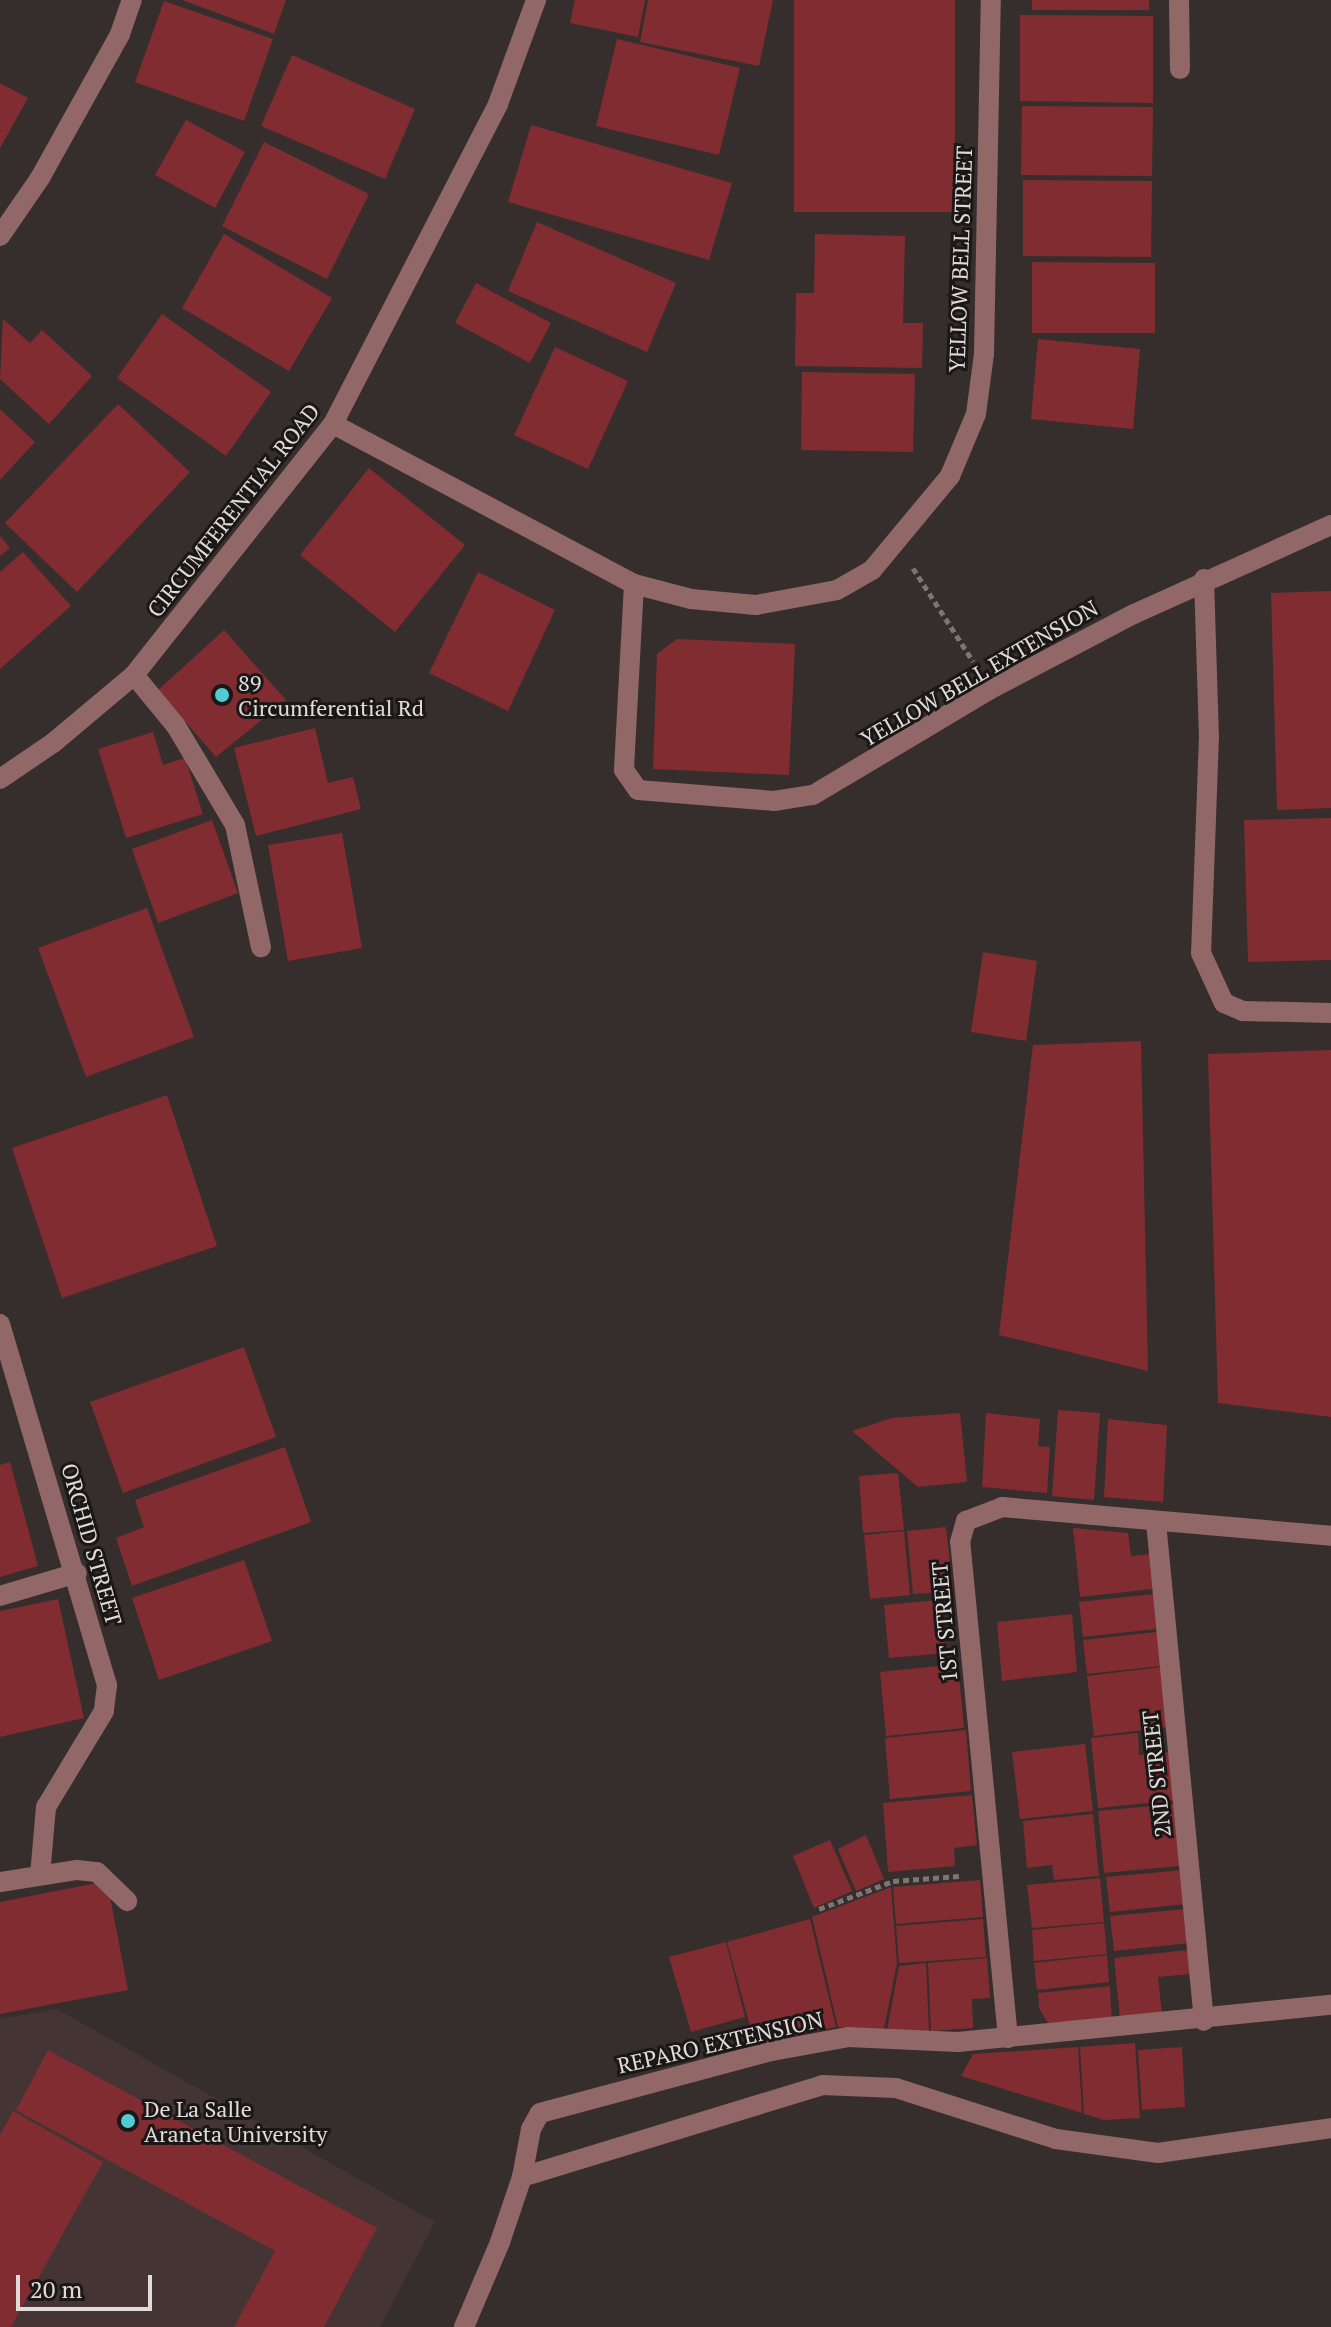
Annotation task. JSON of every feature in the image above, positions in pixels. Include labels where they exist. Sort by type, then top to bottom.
[{"type":"street","points":[[0,236],[54,152],[120,34],[132,0]]},
{"type":"street","name":"CIRCUMFERENTIAL ROAD","points":[[0,779],[53,743],[134,675],[333,424],[498,104],[536,0]]},
{"type":"street","name":"YELLOW BELL STREET","points":[[333,424],[634,584],[691,599],[756,605],[802,600],[837,590],[872,570],[897,544],[950,476],[976,414],[984,354],[991,0]]},
{"type":"street","points":[[1179,0],[1180,69]]},
{"type":"street","name":"YELLOW BELL EXTENSION","points":[[634,584],[622,745],[624,770],[638,790],[774,801],[813,795],[989,690],[1204,579],[1331,525]]},
{"type":"street","points":[[1204,579],[1209,736],[1201,953],[1224,1003],[1243,1011],[1331,1013]]},
{"type":"street","points":[[134,675],[176,726],[235,825],[261,947]]},
{"type":"street","name":"ORCHID STREET","points":[[0,1324],[77,1573],[107,1685],[104,1711],[67,1771],[41,1825],[40,1875]]},
{"type":"street","name":"1ST STREET","points":[[1008,2038],[960,1542],[966,1521],[1002,1507],[1331,1536]]},
{"type":"street","name":"2ND STREET","points":[[1156,1522],[1204,2021]]},
{"type":"street","points":[[0,1596],[77,1573]]},
{"type":"street","points":[[0,1882],[40,1875],[97,1872],[127,1901]]},
{"type":"street","name":"REPARO EXTENSION","points":[[464,2327],[522,2177],[531,2129],[540,2113],[611,2091],[848,2037],[958,2042],[1204,2021],[1331,2005]]},
{"type":"street","points":[[522,2177],[822,2085],[896,2088],[1056,2139],[1158,2153],[1331,2128]]},
{"type":"path","points":[[897,544],[989,690]]},
{"type":"path","points":[[819,1909],[893,1881],[992,1874]]},
{"type":"shaded area","name":"De La Salle Araneta University","points":[[57,2009],[435,2222],[380,2327],[0,2327],[0,2019]]},
{"type":"building","points":[[182,0],[286,0],[274,34]]},
{"type":"building","points":[[575,0],[645,0],[638,37],[570,23]]},
{"type":"building","points":[[648,0],[773,0],[759,66],[640,42]]},
{"type":"building","points":[[794,0],[955,0],[955,212],[794,212]]},
{"type":"building","points":[[1032,0],[1149,0],[1149,10],[1032,10]]},
{"type":"building","points":[[164,1],[273,39],[244,121],[135,82]]},
{"type":"building","points":[[1020,15],[1153,16],[1153,103],[1020,101]]},
{"type":"building","points":[[617,39],[740,68],[719,155],[596,126]]},
{"type":"building","points":[[292,55],[415,109],[385,179],[261,126]]},
{"type":"building","points":[[0,83],[28,98],[0,148]]},
{"type":"building","points":[[1022,106],[1153,107],[1152,176],[1021,175]]},
{"type":"building","points":[[186,120],[245,152],[215,208],[155,175]]},
{"type":"building","points":[[531,125],[732,183],[709,260],[508,202]]},
{"type":"building","points":[[264,142],[369,194],[327,279],[222,226]]},
{"type":"building","points":[[1023,180],[1152,181],[1151,257],[1023,256]]},
{"type":"building","points":[[537,222],[676,283],[647,352],[508,291]]},
{"type":"building","points":[[224,234],[332,298],[289,371],[182,308]]},
{"type":"building","points":[[815,234],[905,236],[903,323],[923,323],[922,368],[795,366],[796,293],[814,293]]},
{"type":"building","points":[[1032,262],[1155,263],[1155,333],[1032,333]]},
{"type":"building","points":[[476,283],[551,323],[530,363],[455,323]]},
{"type":"building","points":[[162,314],[271,392],[226,456],[117,378]]},
{"type":"building","points":[[3,319],[30,343],[42,330],[92,376],[49,424],[0,379]]},
{"type":"building","points":[[1038,339],[1140,349],[1133,429],[1031,419]]},
{"type":"building","points":[[555,347],[628,381],[588,469],[514,435]]},
{"type":"building","points":[[802,372],[915,374],[913,452],[801,450]]},
{"type":"building","points":[[118,404],[190,472],[77,592],[5,523]]},
{"type":"building","points":[[0,409],[35,442],[0,480]]},
{"type":"building","points":[[369,468],[465,545],[395,632],[300,555]]},
{"type":"building","points":[[0,536],[10,548],[0,556]]},
{"type":"building","points":[[23,552],[71,606],[0,669],[0,572]]},
{"type":"building","points":[[478,572],[555,610],[508,711],[429,673]]},
{"type":"building","points":[[1331,591],[1331,808],[1277,810],[1271,593]]},
{"type":"building","name":"89 Circumferential Rd","points":[[224,630],[286,700],[216,757],[158,690]]},
{"type":"building","points":[[677,639],[795,644],[789,775],[653,769],[657,654]]},
{"type":"building","points":[[315,728],[328,783],[353,777],[361,809],[256,836],[234,748]]},
{"type":"building","points":[[153,732],[163,765],[185,758],[203,814],[126,838],[98,749]]},
{"type":"building","points":[[1331,818],[1331,960],[1248,962],[1244,820]]},
{"type":"building","points":[[212,820],[238,893],[158,923],[132,849]]},
{"type":"building","points":[[342,833],[362,948],[288,961],[268,845]]},
{"type":"building","points":[[147,908],[194,1037],[86,1077],[38,948]]},
{"type":"building","points":[[983,952],[1037,961],[1026,1041],[971,1032]]},
{"type":"building","points":[[1141,1041],[1148,1371],[999,1335],[1033,1045]]},
{"type":"building","points":[[1331,1050],[1331,1417],[1218,1403],[1208,1054]]},
{"type":"building","points":[[167,1095],[217,1246],[62,1298],[12,1148]]},
{"type":"building","points":[[244,1347],[276,1437],[123,1493],[90,1402]]},
{"type":"building","points":[[1058,1410],[1100,1413],[1094,1500],[1052,1496]]},
{"type":"building","points":[[960,1413],[967,1482],[918,1487],[852,1431],[892,1418]]},
{"type":"building","points":[[986,1413],[1040,1419],[1038,1446],[1050,1447],[1047,1493],[982,1487]]},
{"type":"building","points":[[1108,1419],[1167,1425],[1163,1502],[1104,1497]]},
{"type":"building","points":[[285,1447],[311,1522],[132,1586],[116,1538],[144,1527],[135,1500]]},
{"type":"building","points":[[10,1462],[38,1566],[0,1577],[0,1465]]},
{"type":"building","points":[[898,1473],[904,1530],[863,1533],[859,1476]]},
{"type":"building","points":[[946,1527],[953,1591],[913,1594],[907,1531]]},
{"type":"building","points":[[1073,1528],[1128,1533],[1131,1556],[1150,1554],[1153,1589],[1080,1597]]},
{"type":"building","points":[[904,1531],[910,1595],[870,1599],[864,1535]]},
{"type":"building","points":[[244,1560],[272,1641],[159,1680],[132,1598]]},
{"type":"building","points":[[1153,1594],[1156,1629],[1083,1637],[1079,1602]]},
{"type":"building","points":[[58,1599],[84,1718],[0,1737],[0,1611]]},
{"type":"building","points":[[940,1600],[946,1653],[889,1658],[884,1605]]},
{"type":"building","points":[[1072,1614],[1077,1672],[1002,1681],[997,1622]]},
{"type":"building","points":[[1157,1632],[1161,1666],[1087,1674],[1083,1640]]},
{"type":"building","points":[[958,1664],[964,1728],[886,1736],[880,1672]]},
{"type":"building","points":[[1162,1667],[1168,1727],[1094,1736],[1087,1676]]},
{"type":"building","points":[[966,1730],[971,1791],[890,1799],[885,1738]]},
{"type":"building","points":[[1138,1733],[1139,1755],[1172,1752],[1177,1800],[1098,1808],[1091,1738]]},
{"type":"building","points":[[1085,1744],[1093,1811],[1020,1819],[1012,1752]]},
{"type":"building","points":[[972,1795],[977,1845],[954,1848],[955,1866],[888,1872],[883,1803]]},
{"type":"building","points":[[1174,1804],[1180,1866],[1104,1873],[1098,1811]]},
{"type":"building","points":[[1093,1814],[1099,1876],[1054,1880],[1052,1865],[1027,1868],[1023,1821]]},
{"type":"building","points":[[866,1835],[884,1879],[856,1891],[838,1849]]},
{"type":"building","points":[[830,1840],[852,1891],[814,1908],[793,1856]]},
{"type":"building","points":[[1183,1870],[1186,1904],[1110,1912],[1106,1877]]},
{"type":"building","points":[[1100,1878],[1104,1922],[1032,1928],[1027,1885]]},
{"type":"building","points":[[980,1880],[983,1917],[896,1924],[893,1887]]},
{"type":"building","points":[[107,1881],[128,1990],[0,2014],[0,1902]]},
{"type":"building","points":[[891,1887],[897,1963],[884,2029],[838,2027],[812,1917]]},
{"type":"building","points":[[1186,1909],[1189,1943],[1114,1951],[1110,1916]]},
{"type":"building","points":[[810,1919],[836,2027],[755,2044],[727,1942]]},
{"type":"building","points":[[983,1919],[986,1957],[899,1963],[896,1926]]},
{"type":"building","points":[[1104,1923],[1107,1954],[1034,1961],[1032,1930]]},
{"type":"building","points":[[726,1942],[745,2017],[691,2032],[669,1957]]},
{"type":"building","points":[[1188,1950],[1190,1974],[1158,1977],[1162,2014],[1120,2019],[1114,1958]]},
{"type":"building","points":[[1107,1955],[1109,1982],[1037,1990],[1034,1963]]},
{"type":"building","points":[[987,1958],[990,1998],[972,1999],[973,2028],[931,2031],[928,1963]]},
{"type":"building","points":[[926,1963],[929,2031],[887,2030],[899,1966]]},
{"type":"building","points":[[1110,1986],[1112,2024],[1050,2026],[1039,2008],[1038,1993]]},
{"type":"building","points":[[1135,2043],[1140,2118],[1104,2120],[1084,2114],[1080,2047]]},
{"type":"building","points":[[1078,2047],[1082,2113],[961,2076],[973,2054]]},
{"type":"building","points":[[1182,2047],[1185,2107],[1142,2110],[1138,2050]]},
{"type":"building","points":[[48,2050],[377,2228],[324,2327],[234,2327],[275,2251],[16,2110]]},
{"type":"building","points":[[13,2111],[103,2162],[11,2327],[0,2327],[0,2135]]},
{"type":"place","name":"89 Circumferential Rd","points":[[222,695]]},
{"type":"place","name":"De La Salle Araneta University","points":[[128,2121]]}]
